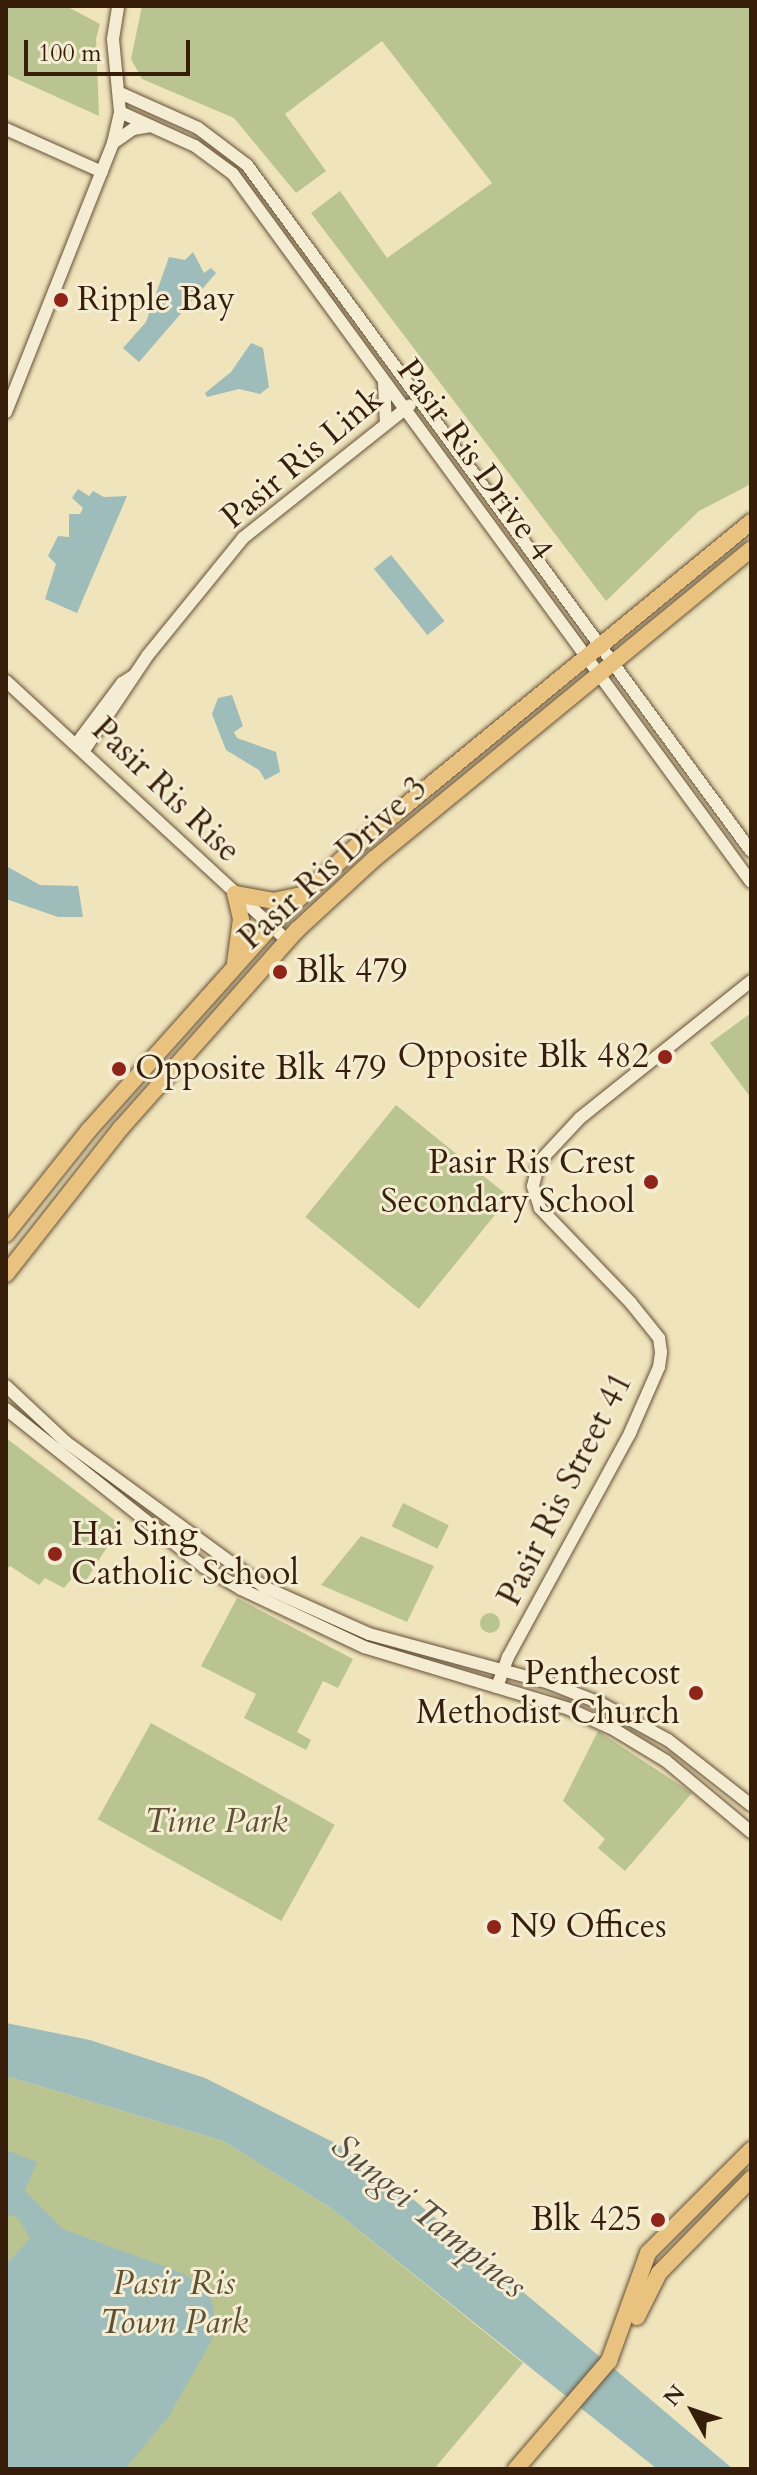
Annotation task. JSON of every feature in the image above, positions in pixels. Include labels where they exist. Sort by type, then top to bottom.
[{"type":"main road","name":"Pasir Ris Drive 3","points":[[6,1234],[234,964],[271,925],[361,842],[751,522]]},
{"type":"main road","name":"Pasir Ris Drive 3","points":[[6,1274],[121,1128],[287,940],[374,859],[751,549]]},
{"type":"main road","points":[[234,964],[241,919],[235,894],[273,901],[306,893]]},
{"type":"main road","points":[[611,2363],[648,2253],[751,2150]]},
{"type":"main road","points":[[526,2469],[611,2363],[659,2273],[751,2179]]},
{"type":"main road","points":[[516,2469],[570,2412]]},
{"type":"street","points":[[6,412],[113,143],[120,112],[113,39],[118,6]]},
{"type":"street","name":"Pasir Ris Drive 4","points":[[120,93],[198,128],[247,165],[751,851]]},
{"type":"street","name":"Pasir Ris Drive 4","points":[[120,112],[216,158],[233,174],[751,882]]},
{"type":"street","points":[[113,143],[140,126],[154,126]]},
{"type":"street","points":[[6,129],[102,172]]},
{"type":"street","points":[[384,382],[386,424],[418,430]]},
{"type":"street","name":"Pasir Ris Link","points":[[81,746],[133,676],[254,527],[419,398]]},
{"type":"street","name":"Pasir Ris Rise","points":[[6,681],[81,746],[287,940]]},
{"type":"street","name":"Pasir Ris Street 41","points":[[497,1687],[502,1672],[630,1433],[661,1352],[659,1338],[631,1303],[540,1208],[533,1186],[539,1162],[580,1118],[751,981]]},
{"type":"street","points":[[6,1386],[66,1442],[264,1587],[369,1634],[549,1683],[643,1725],[751,1805]]},
{"type":"street","points":[[6,1409],[204,1567],[241,1589],[364,1647],[569,1709],[637,1742],[751,1832]]},
{"type":"green space","points":[[6,6],[66,6],[100,24],[96,39],[99,116],[6,74]]},
{"type":"green space","points":[[142,6],[751,6],[751,484],[699,511],[606,601],[311,213],[340,191],[387,258],[492,183],[382,41],[285,114],[326,171],[296,193],[234,118],[142,79],[131,59]]},
{"type":"green space","points":[[751,1013],[751,1098],[710,1043]]},
{"type":"green space","points":[[396,1105],[509,1197],[419,1309],[305,1217]]},
{"type":"green space","name":"Hai Sing Catholic School","points":[[6,1438],[121,1525],[85,1582],[73,1577],[64,1588],[45,1578],[39,1585],[10,1566],[6,1570]]},
{"type":"green space","points":[[403,1503],[449,1525],[437,1549],[392,1526]]},
{"type":"green space","points":[[361,1536],[434,1566],[407,1622],[321,1585]]},
{"type":"green space","points":[[237,1598],[353,1659],[338,1688],[323,1681],[297,1732],[311,1740],[306,1750],[244,1718],[256,1694],[201,1666]]},
{"type":"green space","points":[[486,1613],[494,1613],[500,1623],[494,1633],[486,1633],[480,1627],[480,1619]]},
{"type":"green space","name":"Time Park","points":[[151,1723],[335,1825],[281,1921],[98,1819]]},
{"type":"green space","points":[[598,1731],[692,1793],[625,1871],[598,1848],[605,1839],[563,1801]]},
{"type":"green space","name":"Pasir Ris Town Park","points":[[6,2076],[223,2141],[331,2208],[523,2363],[434,2469],[6,2469]]},
{"type":"water","points":[[193,252],[204,273],[211,268],[216,273],[139,362],[123,348],[146,322],[169,257],[185,260]]},
{"type":"water","points":[[251,343],[263,348],[269,387],[260,394],[239,389],[207,397],[205,393],[231,372]]},
{"type":"water","points":[[78,489],[89,496],[93,491],[104,497],[127,496],[77,613],[45,599],[56,564],[48,556],[58,536],[69,537],[69,514],[80,514],[83,508],[72,498]]},
{"type":"water","points":[[391,555],[444,621],[427,635],[374,569]]},
{"type":"water","points":[[232,695],[243,726],[234,732],[237,738],[276,752],[280,772],[265,780],[259,770],[226,750],[212,714],[218,698]]},
{"type":"water","points":[[6,866],[40,885],[78,886],[83,917],[58,917],[6,899]]},
{"type":"water","name":"Sungei Tampines","points":[[6,2023],[90,2040],[205,2078],[363,2157],[733,2469],[657,2469],[331,2208],[223,2141],[6,2076]]},
{"type":"water","points":[[6,2150],[37,2162],[25,2191],[63,2229],[182,2273],[208,2291],[214,2308],[212,2340],[169,2416],[125,2469],[6,2469],[6,2265],[30,2238],[18,2218],[6,2214]]},
{"type":"place","name":"Ripple Bay","points":[[61,300]]},
{"type":"place","name":"Blk 479","points":[[280,972]]},
{"type":"place","name":"Opposite Blk 482","points":[[665,1057]]},
{"type":"place","name":"Opposite Blk 479","points":[[119,1069]]},
{"type":"place","name":"Pasir Ris Crest Secondary School","points":[[651,1182]]},
{"type":"place","name":"Hai Sing Catholic School","points":[[55,1554]]},
{"type":"place","name":"Penthecost Methodist Church","points":[[696,1693]]},
{"type":"place","name":"N9 Offices","points":[[494,1927]]},
{"type":"place","name":"Blk 425","points":[[658,2220]]}]
